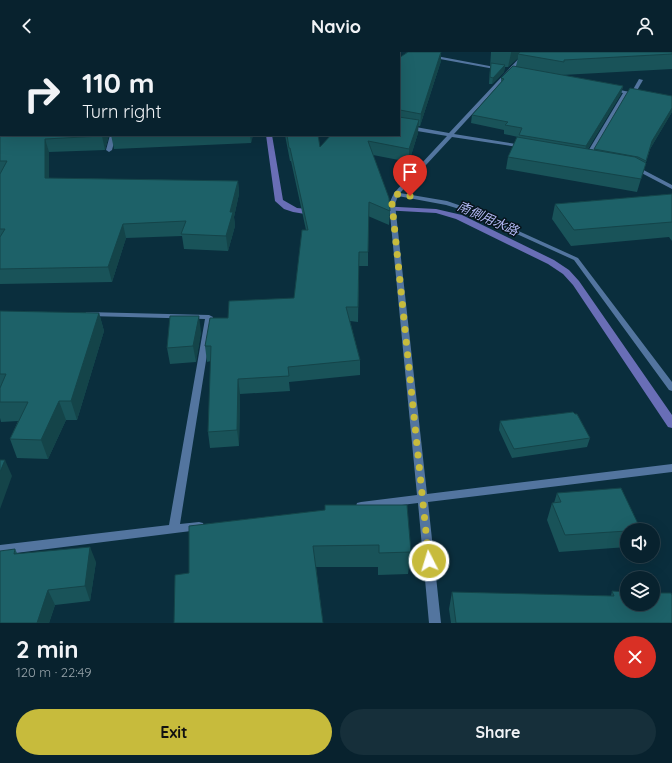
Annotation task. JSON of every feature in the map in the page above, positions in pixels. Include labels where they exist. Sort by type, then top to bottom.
[{"type":"street","points":[[434,623],[423,498],[392,204],[396,194],[527,52]]},
{"type":"street","points":[[424,55],[518,72]]},
{"type":"street","points":[[633,93],[641,80]]},
{"type":"street","points":[[603,87],[646,95]]},
{"type":"street","points":[[588,158],[626,92]]},
{"type":"street","points":[[400,126],[526,148]]},
{"type":"street","points":[[109,150],[113,136]]},
{"type":"street","points":[[580,157],[595,160]]},
{"type":"street","points":[[626,166],[634,167],[672,187]]},
{"type":"street","points":[[396,194],[447,203],[468,210],[576,259],[672,388]]},
{"type":"street","points":[[78,314],[210,317],[174,529]]},
{"type":"street","points":[[353,507],[672,468]]},
{"type":"street","points":[[0,550],[205,525]]},
{"type":"building","points":[[408,52],[441,52],[421,114],[400,110],[400,57]]},
{"type":"building","points":[[520,52],[672,52],[672,54],[564,60],[564,62],[518,54]]},
{"type":"building","points":[[491,63],[505,65],[493,78],[490,77]]},
{"type":"building","points":[[513,66],[623,86],[586,146],[519,135],[522,128],[505,125],[508,122],[472,115],[504,79],[501,78]]},
{"type":"building","points":[[630,88],[672,96],[672,108],[652,141],[646,161],[638,157],[594,149]]},
{"type":"building","points":[[400,117],[419,120],[409,149],[368,141],[389,198],[390,211],[369,202],[368,252],[359,252],[358,307],[346,307],[360,360],[288,367],[289,376],[238,379],[237,430],[208,432],[211,346],[205,346],[210,318],[228,318],[229,301],[294,298],[302,230],[308,230],[287,136],[318,136],[320,147],[330,136],[400,136]]},
{"type":"building","points":[[0,136],[102,136],[45,139],[45,178],[238,181],[230,212],[233,212],[226,236],[181,234],[186,221],[123,224],[108,267],[0,269],[0,237],[5,229],[0,229],[0,174],[7,161],[0,161]]},
{"type":"building","points":[[517,137],[635,157],[646,163],[641,179],[508,157]]},
{"type":"building","points":[[672,194],[672,222],[574,230],[555,204]]},
{"type":"building","points":[[0,311],[99,313],[71,401],[59,401],[41,440],[10,439],[28,402],[0,402],[0,388],[6,374],[0,374]]},
{"type":"building","points":[[170,316],[199,316],[193,346],[167,348]]},
{"type":"building","points":[[573,412],[577,414],[590,438],[514,449],[500,421]]},
{"type":"building","points":[[0,460],[5,460],[0,472]]},
{"type":"building","points":[[621,488],[638,523],[620,523],[620,531],[565,535],[552,503],[561,502],[557,493]]},
{"type":"building","points":[[325,505],[407,505],[411,552],[379,553],[379,545],[313,546],[323,623],[174,623],[175,575],[189,573],[189,526],[325,510]]},
{"type":"building","points":[[90,547],[85,586],[48,590],[37,623],[0,623],[0,551],[15,549],[14,554]]},
{"type":"building","points":[[612,591],[620,592],[620,611],[660,611],[660,593],[671,593],[672,623],[456,623],[452,592],[614,596]]},
{"type":"waterway","name":"南側用水路","points":[[269,136],[279,201],[291,209],[315,212]]},
{"type":"waterway","name":"南側用水路","points":[[382,208],[436,211],[459,217],[551,262],[566,272],[576,283],[672,424]]},
{"type":"route","points":[[410,196],[396,194],[392,204],[429,561]]}]
